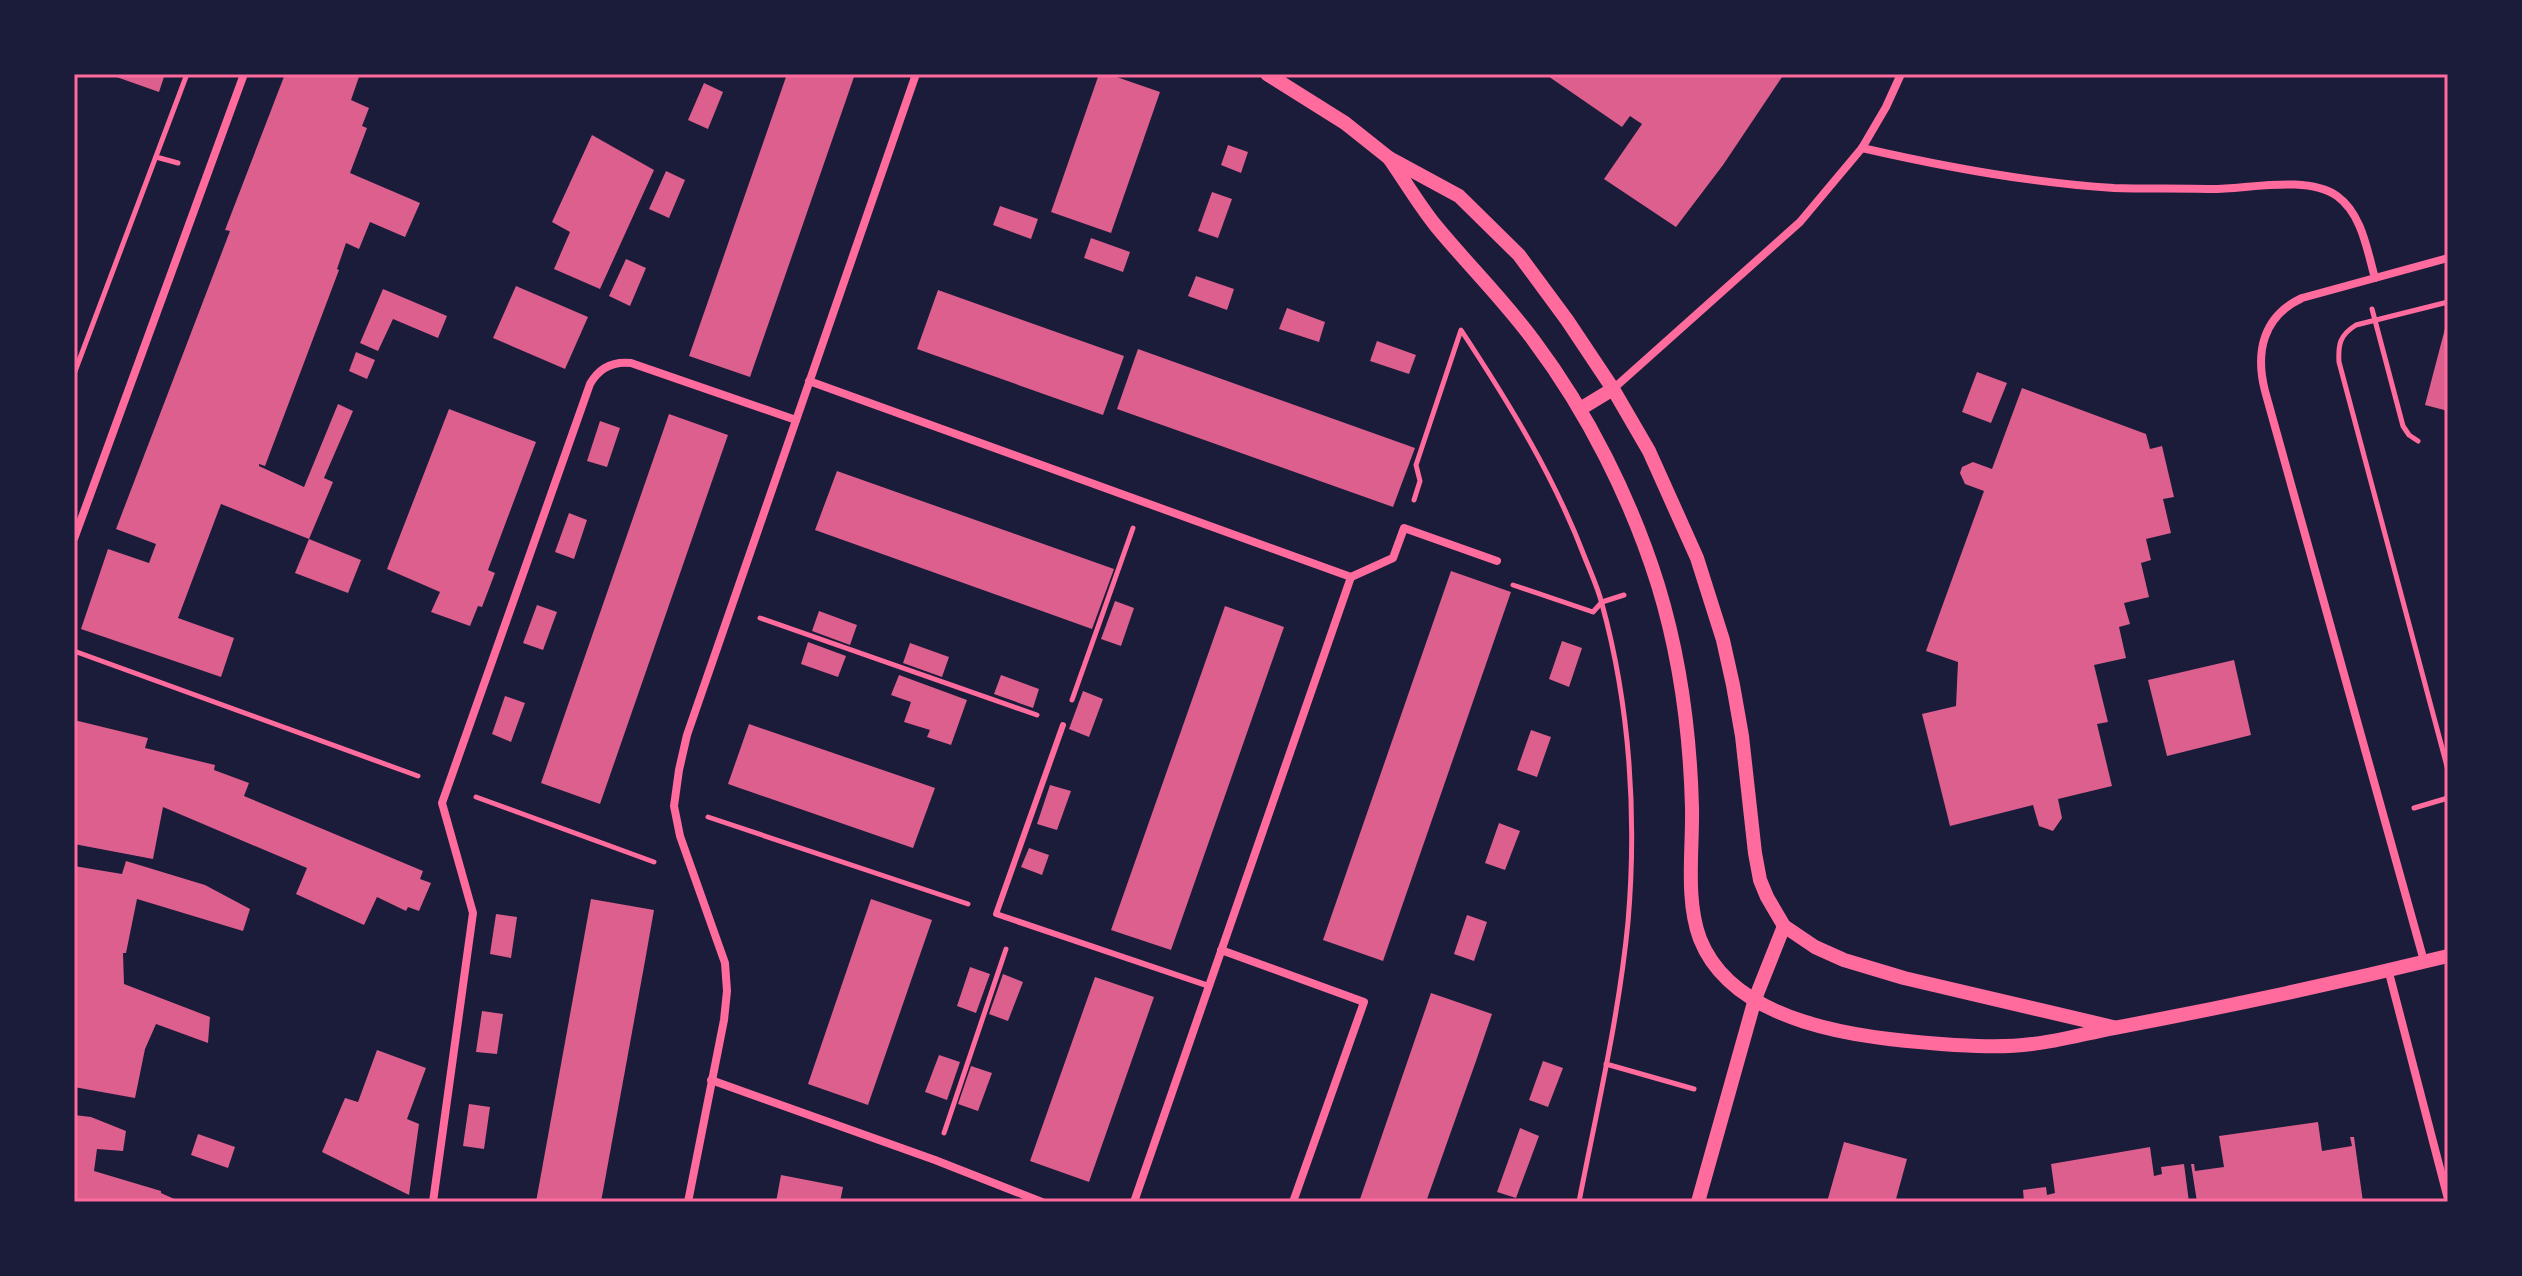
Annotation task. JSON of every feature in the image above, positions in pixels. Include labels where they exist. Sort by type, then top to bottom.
[{"type":"street","points":[[74,539],[244,74]]},
{"type":"street","points":[[688,1202],[727,991],[725,963],[680,836],[674,806],[679,770],[687,735],[916,74]]},
{"type":"street","points":[[1267,74],[1345,123],[1389,158],[1459,196],[1519,255],[1613,389],[1655,463],[1706,585],[1733,685],[1760,880],[1784,926],[1815,947],[1889,974],[2118,1028]]},
{"type":"street","points":[[1580,409],[1613,389],[1800,222],[1862,148],[1901,74]]},
{"type":"street","points":[[1862,148],[1952,168],[2114,188],[2226,189],[2303,185],[2319,188],[2337,196],[2358,221],[2375,278]]},
{"type":"street","points":[[1389,158],[1435,225],[1487,282],[1536,343],[1580,409],[1615,476],[1657,584],[1673,641],[1684,706],[1692,805],[1696,927],[1714,964],[1735,984],[1790,1018],[1827,1030],[1913,1042],[1973,1046],[2031,1045],[2160,1021],[2448,956]]},
{"type":"street","points":[[2424,961],[2261,377],[2260,363],[2266,334],[2278,312],[2302,298],[2448,258]]},
{"type":"street","points":[[433,1202],[473,913],[442,803],[590,384],[597,373],[619,362],[631,363],[796,420]]},
{"type":"street","points":[[809,381],[1351,577],[1393,558],[1404,528],[1497,561]]},
{"type":"street","points":[[1134,1202],[1351,577]]},
{"type":"street","points":[[1698,1202],[1755,999],[1784,926]]},
{"type":"street","points":[[1221,950],[1364,1002],[1293,1202]]},
{"type":"street","points":[[2388,969],[2448,1199]]},
{"type":"street","points":[[711,1080],[935,1160],[1042,1202]]},
{"type":"lane","points":[[1063,725],[996,914],[1209,986]]},
{"type":"path","points":[[74,374],[187,74]]},
{"type":"path","points":[[2364,281],[2403,426],[2418,441]]},
{"type":"path","points":[[2448,302],[2356,325],[2340,339],[2339,362],[2448,770]]},
{"type":"path","points":[[1404,528],[1420,481],[1416,465],[1461,330],[1514,410],[1560,496],[1602,602],[1626,727],[1632,862],[1628,924],[1606,1064],[1579,1202]]},
{"type":"path","points":[[731,608],[1063,725],[1143,501]]},
{"type":"path","points":[[1497,561],[1491,578],[1593,612],[1602,602],[1657,584]]},
{"type":"path","points":[[74,651],[644,858],[696,880]]},
{"type":"path","points":[[674,806],[996,914],[1006,947],[935,1160]]},
{"type":"path","points":[[1606,1064],[1726,1098]]},
{"type":"building","points":[[108,74],[165,74],[159,92]]},
{"type":"building","points":[[285,74],[360,74],[351,100],[369,108],[362,126],[367,128],[350,173],[420,203],[405,237],[370,222],[359,249],[346,243],[339,270],[265,466],[259,464],[304,487],[338,404],[353,411],[324,478],[333,482],[309,539],[221,504],[178,618],[234,638],[221,677],[81,629],[108,549],[149,563],[156,544],[116,529],[230,231],[225,230]]},
{"type":"building","points":[[787,74],[855,74],[750,377],[689,356]]},
{"type":"building","points":[[1099,74],[1108,74],[1160,92],[1111,233],[1051,212]]},
{"type":"building","points":[[1545,74],[1784,74],[1723,165],[1676,227],[1604,179],[1642,124],[1630,116],[1622,127]]},
{"type":"building","points":[[704,83],[723,92],[708,129],[688,120]]},
{"type":"building","points":[[592,135],[654,170],[600,289],[554,269],[570,232],[552,222]]},
{"type":"building","points":[[1228,145],[1248,152],[1241,173],[1221,165]]},
{"type":"building","points":[[666,171],[685,180],[669,218],[649,209]]},
{"type":"building","points":[[1212,192],[1232,199],[1218,238],[1198,231]]},
{"type":"building","points":[[1000,206],[1038,219],[1031,239],[993,225]]},
{"type":"building","points":[[1091,238],[1130,252],[1123,272],[1084,258]]},
{"type":"building","points":[[626,259],[646,268],[630,306],[609,296]]},
{"type":"building","points":[[1196,276],[1234,289],[1227,310],[1188,296]]},
{"type":"building","points":[[516,286],[588,317],[565,369],[493,338]]},
{"type":"building","points":[[383,289],[447,316],[438,338],[393,319],[378,351],[360,343]]},
{"type":"building","points":[[938,290],[1124,356],[1103,415],[917,349]]},
{"type":"building","points":[[1287,308],[1325,322],[1319,342],[1279,329]]},
{"type":"building","points":[[2448,321],[2448,411],[2425,405]]},
{"type":"building","points":[[1377,341],[1416,355],[1409,374],[1370,361]]},
{"type":"building","points":[[1138,349],[1415,448],[1393,507],[1117,409]]},
{"type":"building","points":[[356,352],[375,360],[367,379],[349,371]]},
{"type":"building","points":[[1977,372],[2007,383],[1991,423],[1962,412]]},
{"type":"building","points":[[2022,388],[2146,434],[2150,449],[2162,446],[2174,497],[2163,499],[2171,533],[2146,539],[2151,560],[2141,563],[2149,597],[2124,603],[2130,624],[2119,627],[2126,658],[2094,665],[2108,722],[2097,724],[2112,786],[2058,799],[2062,818],[2053,831],[2039,826],[2033,805],[1950,826],[1922,714],[1956,706],[1958,662],[1926,651],[1984,491],[1965,484],[1960,473],[1962,467],[1973,462],[1992,469]]},
{"type":"building","points":[[449,409],[536,442],[488,570],[495,573],[482,607],[478,606],[470,626],[431,612],[440,592],[387,569]]},
{"type":"building","points":[[669,414],[728,435],[600,804],[541,783]]},
{"type":"building","points":[[600,421],[620,428],[607,467],[587,461]]},
{"type":"building","points":[[837,471],[1114,569],[1092,629],[815,530]]},
{"type":"building","points":[[569,513],[587,520],[574,559],[555,552]]},
{"type":"building","points":[[309,539],[361,560],[348,593],[295,573]]},
{"type":"building","points":[[1451,571],[1511,592],[1383,961],[1323,940]]},
{"type":"building","points":[[1115,601],[1134,608],[1121,646],[1101,639]]},
{"type":"building","points":[[537,605],[557,612],[543,650],[523,643]]},
{"type":"building","points":[[1225,606],[1284,627],[1171,950],[1111,930]]},
{"type":"building","points":[[819,611],[857,625],[850,645],[812,631]]},
{"type":"building","points":[[1562,641],[1582,648],[1569,687],[1549,679]]},
{"type":"building","points":[[808,642],[846,656],[838,677],[801,664]]},
{"type":"building","points":[[910,643],[949,657],[942,677],[903,663]]},
{"type":"building","points":[[2234,660],[2251,735],[2167,756],[2148,680]]},
{"type":"building","points":[[899,675],[967,700],[951,745],[927,737],[930,730],[904,722],[911,702],[891,695]]},
{"type":"building","points":[[1001,675],[1039,689],[1033,708],[994,694]]},
{"type":"building","points":[[1083,691],[1103,699],[1089,737],[1069,729]]},
{"type":"building","points":[[505,696],[525,703],[511,742],[492,734]]},
{"type":"building","points":[[74,720],[148,738],[145,748],[215,765],[214,770],[249,783],[244,796],[423,871],[420,879],[431,883],[419,911],[408,907],[406,911],[377,897],[364,925],[296,894],[307,868],[163,807],[153,859],[74,844]]},
{"type":"building","points":[[749,724],[935,788],[913,848],[728,784]]},
{"type":"building","points":[[1531,730],[1551,737],[1537,777],[1517,770]]},
{"type":"building","points":[[1050,785],[1071,791],[1057,830],[1037,824]]},
{"type":"building","points":[[1499,823],[1520,831],[1505,870],[1485,863]]},
{"type":"building","points":[[1029,848],[1049,855],[1042,875],[1021,867]]},
{"type":"building","points":[[126,861],[205,885],[250,909],[243,931],[137,899],[126,953],[123,953],[124,984],[210,1017],[208,1043],[156,1024],[145,1049],[135,1098],[74,1087],[74,866],[122,874]]},
{"type":"building","points":[[591,899],[654,910],[645,961],[601,1202],[536,1202]]},
{"type":"building","points":[[871,899],[932,920],[868,1105],[808,1084]]},
{"type":"building","points":[[496,914],[517,917],[511,958],[490,954]]},
{"type":"building","points":[[1467,915],[1487,922],[1474,961],[1454,954]]},
{"type":"building","points":[[970,967],[990,974],[976,1013],[957,1006]]},
{"type":"building","points":[[1003,974],[1023,982],[1008,1021],[989,1014]]},
{"type":"building","points":[[1095,977],[1154,997],[1089,1182],[1030,1161]]},
{"type":"building","points":[[1431,993],[1492,1014],[1476,1061],[1426,1202],[1359,1202]]},
{"type":"building","points":[[482,1011],[503,1014],[497,1054],[476,1052]]},
{"type":"building","points":[[377,1050],[426,1068],[407,1119],[419,1124],[409,1195],[322,1152],[345,1098],[358,1102]]},
{"type":"building","points":[[939,1055],[960,1062],[947,1100],[925,1092]]},
{"type":"building","points":[[1543,1061],[1563,1068],[1548,1107],[1529,1100]]},
{"type":"building","points":[[971,1066],[992,1073],[978,1111],[958,1104]]},
{"type":"building","points":[[469,1104],[490,1107],[484,1149],[463,1146]]},
{"type":"building","points":[[74,1115],[91,1117],[126,1131],[123,1151],[97,1149],[94,1171],[161,1191],[181,1202],[74,1202]]},
{"type":"building","points":[[2318,1122],[2322,1151],[2352,1146],[2350,1137],[2354,1137],[2363,1202],[2197,1202],[2191,1164],[2194,1164],[2195,1171],[2224,1167],[2219,1136]]},
{"type":"building","points":[[1520,1128],[1539,1136],[1516,1198],[1497,1192]]},
{"type":"building","points":[[198,1134],[235,1147],[228,1168],[191,1155]]},
{"type":"building","points":[[1844,1142],[1907,1159],[1896,1199],[1902,1202],[1827,1202]]},
{"type":"building","points":[[2150,1147],[2154,1176],[2162,1174],[2161,1167],[2184,1164],[2189,1202],[2024,1202],[2023,1190],[2046,1187],[2047,1195],[2055,1193],[2051,1164]]},
{"type":"building","points":[[781,1175],[843,1187],[840,1202],[776,1202]]}]
